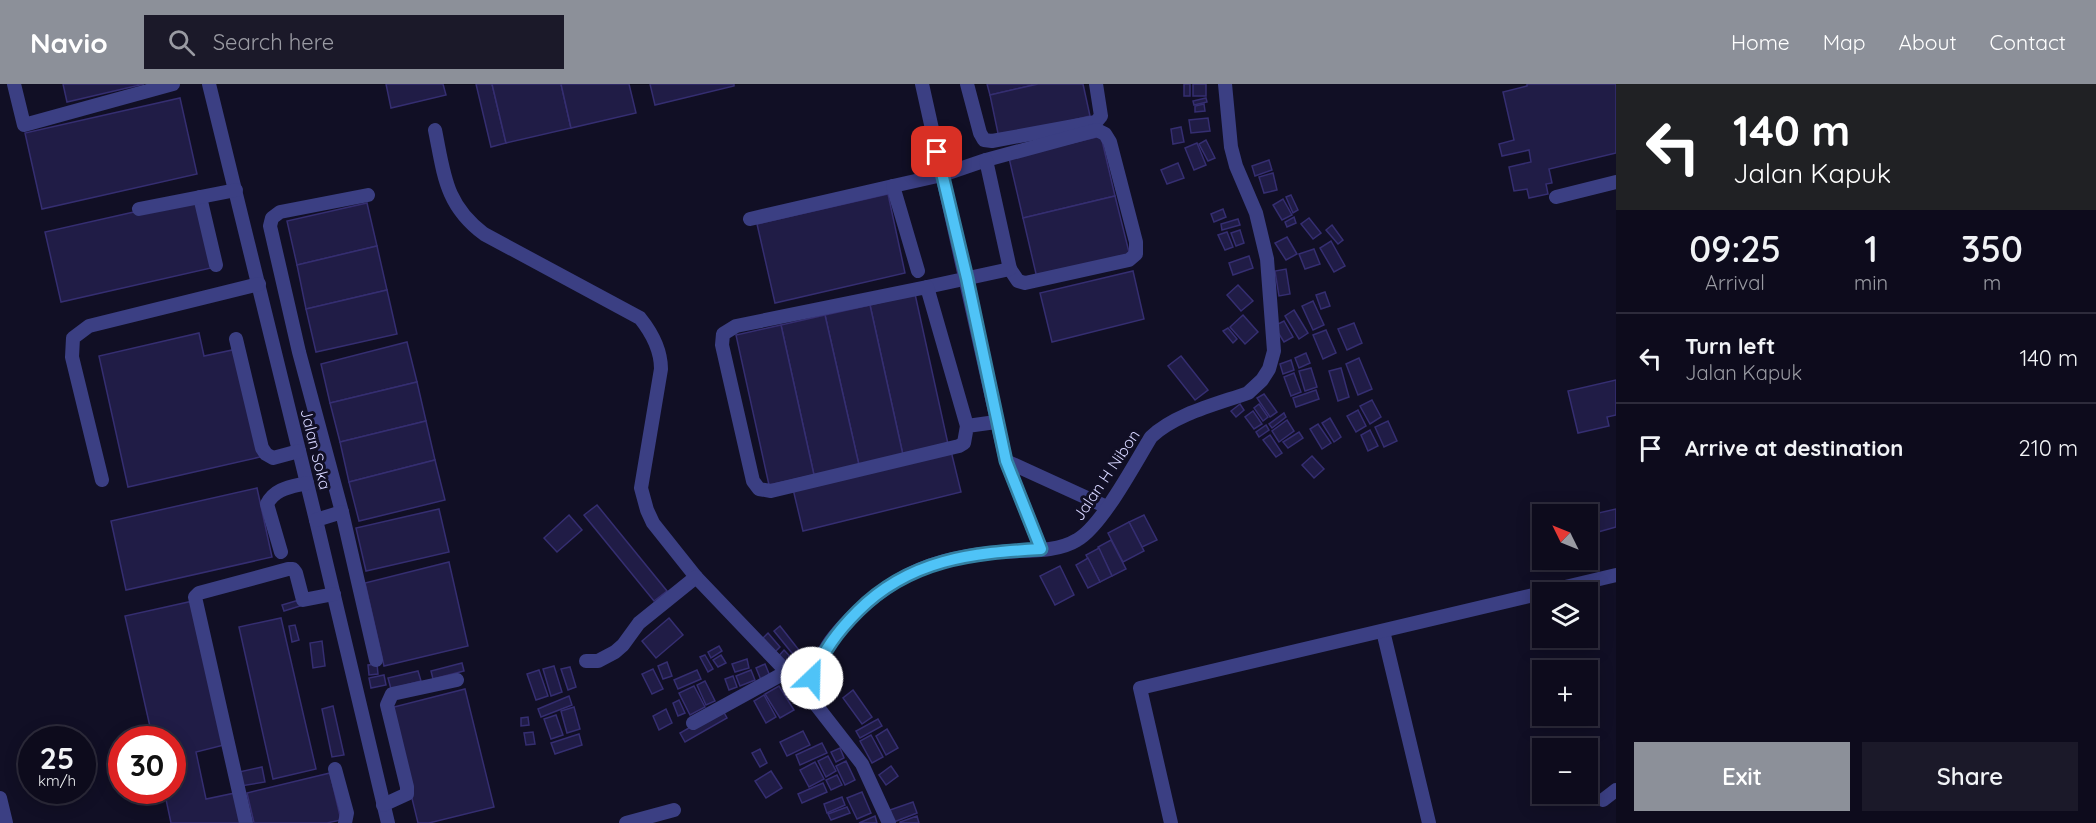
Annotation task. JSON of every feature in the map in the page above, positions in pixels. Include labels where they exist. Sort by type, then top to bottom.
[{"type":"street","points":[[14,84],[24,125],[173,84]]},
{"type":"street","name":"Jalan Soka","points":[[209,84],[300,451],[388,823]]},
{"type":"street","points":[[922,84],[967,278],[996,422],[1006,461],[1041,549]]},
{"type":"street","points":[[967,84],[980,133],[984,140],[992,141],[1096,122],[1101,116],[1096,84]]},
{"type":"street","name":"Jalan H Nibon","points":[[806,692],[825,650],[836,634],[869,600],[892,582],[919,569],[956,558],[1068,545],[1096,524],[1151,437],[1159,429],[1175,420],[1248,393],[1262,380],[1271,363],[1274,351],[1267,259],[1256,213],[1236,166],[1231,147],[1225,84]]},
{"type":"street","points":[[435,130],[449,194],[472,225],[484,234],[640,318],[650,330],[661,355],[661,369],[641,488],[653,523],[696,577],[806,692],[862,764],[889,823]]},
{"type":"street","points":[[750,219],[942,175],[986,160],[1097,130],[1105,134],[1110,142],[1136,242],[1136,254],[1129,260],[1025,283],[1018,281],[1010,269],[986,160]]},
{"type":"street","points":[[1556,197],[1616,182]]},
{"type":"street","points":[[893,186],[918,271]]},
{"type":"street","points":[[139,209],[236,190]]},
{"type":"street","points":[[368,195],[280,212],[272,218],[270,226],[299,352],[342,512],[376,660]]},
{"type":"street","points":[[200,197],[216,265]]},
{"type":"street","points":[[927,287],[967,426],[964,443],[771,491],[759,489],[753,481],[722,345],[723,334],[736,326],[1010,269]]},
{"type":"street","points":[[102,480],[72,357],[73,338],[89,326],[259,284]]},
{"type":"street","points":[[236,339],[262,448],[273,458],[300,451]]},
{"type":"street","points":[[276,355],[299,352]]},
{"type":"street","points":[[967,426],[996,422]]},
{"type":"street","points":[[1006,461],[1107,507]]},
{"type":"street","points":[[281,552],[267,504],[277,491],[307,483]]},
{"type":"street","points":[[316,520],[342,512]]},
{"type":"street","points":[[246,823],[195,597],[199,593],[288,569],[293,569],[296,573],[303,600],[334,594]]},
{"type":"street","points":[[1588,582],[1616,575]]},
{"type":"street","points":[[586,661],[598,661],[615,652],[639,623],[696,577]]},
{"type":"street","points":[[1171,823],[1140,688],[1532,596]]},
{"type":"street","points":[[1383,631],[1429,823]]},
{"type":"street","points":[[693,723],[786,672]]},
{"type":"street","points":[[383,805],[407,794],[387,705],[388,699],[392,694],[457,680]]},
{"type":"street","points":[[335,769],[347,813],[345,823]]},
{"type":"street","points":[[1603,800],[1616,790]]},
{"type":"street","points":[[0,798],[6,823]]},
{"type":"street","points":[[626,823],[674,810]]},
{"type":"building","points":[[63,84],[144,84],[67,102]]},
{"type":"building","points":[[386,84],[443,84],[446,95],[391,108]]},
{"type":"building","points":[[476,84],[492,84],[506,143],[491,147]]},
{"type":"building","points":[[492,84],[561,84],[571,128],[506,143]]},
{"type":"building","points":[[561,84],[629,84],[636,113],[571,128]]},
{"type":"building","points":[[650,84],[734,84],[734,86],[655,105]]},
{"type":"building","points":[[987,84],[1038,84],[990,95]]},
{"type":"building","points":[[1038,84],[1083,84],[1090,116],[999,138],[990,95]]},
{"type":"building","points":[[1184,84],[1190,84],[1190,96],[1184,96]]},
{"type":"building","points":[[1193,84],[1206,84],[1206,96],[1193,96]]},
{"type":"building","points":[[1527,84],[1616,84],[1616,153],[1549,169],[1552,183],[1546,184],[1548,194],[1529,198],[1527,189],[1514,191],[1509,167],[1531,162],[1529,150],[1502,156],[1499,144],[1514,140],[1503,92],[1527,86]]},
{"type":"building","points":[[180,98],[197,174],[42,209],[25,133]]},
{"type":"building","points":[[1206,98],[1207,102],[1194,105],[1193,101]]},
{"type":"building","points":[[1204,104],[1205,111],[1195,112],[1195,106]]},
{"type":"building","points":[[1208,118],[1210,131],[1191,133],[1189,120]]},
{"type":"building","points":[[1181,127],[1184,142],[1173,144],[1171,129]]},
{"type":"building","points":[[1101,136],[1115,196],[1023,218],[1009,158]]},
{"type":"building","points":[[1206,140],[1215,158],[1208,161],[1199,144]]},
{"type":"building","points":[[1197,143],[1206,165],[1194,170],[1185,148]]},
{"type":"building","points":[[1269,160],[1272,170],[1255,176],[1252,166]]},
{"type":"building","points":[[1178,163],[1184,178],[1167,184],[1161,170]]},
{"type":"building","points":[[1273,173],[1277,190],[1264,193],[1259,177]]},
{"type":"building","points":[[888,194],[905,273],[775,303],[757,224]]},
{"type":"building","points":[[1291,195],[1298,210],[1293,213],[1286,197]]},
{"type":"building","points":[[1115,196],[1130,256],[1037,278],[1023,218]]},
{"type":"building","points":[[196,198],[211,268],[61,302],[45,232]]},
{"type":"building","points":[[1283,199],[1292,215],[1282,220],[1273,205]]},
{"type":"building","points":[[367,203],[377,246],[297,265],[287,221]]},
{"type":"building","points":[[1223,209],[1226,217],[1214,222],[1211,214]]},
{"type":"building","points":[[1294,217],[1296,223],[1287,227],[1285,222]]},
{"type":"building","points":[[1309,218],[1321,233],[1313,239],[1301,224]]},
{"type":"building","points":[[1238,219],[1240,225],[1222,230],[1221,224]]},
{"type":"building","points":[[1332,225],[1343,240],[1338,244],[1326,230]]},
{"type":"building","points":[[1240,230],[1244,243],[1236,246],[1231,233]]},
{"type":"building","points":[[1227,232],[1233,247],[1225,250],[1218,235]]},
{"type":"building","points":[[1287,237],[1297,254],[1286,260],[1275,243]]},
{"type":"building","points":[[1331,241],[1345,266],[1334,272],[1320,248]]},
{"type":"building","points":[[377,246],[387,290],[306,309],[297,265]]},
{"type":"building","points":[[1314,249],[1320,264],[1305,269],[1299,254]]},
{"type":"building","points":[[1249,256],[1253,268],[1233,275],[1229,263]]},
{"type":"building","points":[[1286,269],[1290,294],[1279,296],[1275,271]]},
{"type":"building","points":[[1133,271],[1144,319],[1052,342],[1040,293]]},
{"type":"building","points":[[1238,285],[1253,301],[1241,311],[1227,295]]},
{"type":"building","points":[[387,290],[397,334],[316,352],[306,309]]},
{"type":"building","points":[[1325,292],[1330,306],[1321,309],[1316,295]]},
{"type":"building","points":[[915,294],[948,444],[903,455],[870,305]]},
{"type":"building","points":[[1313,301],[1324,325],[1313,330],[1302,306]]},
{"type":"building","points":[[870,305],[903,455],[859,465],[825,315]]},
{"type":"building","points":[[1294,310],[1308,333],[1299,339],[1285,316]]},
{"type":"building","points":[[825,315],[859,465],[814,475],[781,325]]},
{"type":"building","points":[[1243,315],[1258,332],[1245,344],[1230,327]]},
{"type":"building","points":[[1284,321],[1293,337],[1284,342],[1274,326]]},
{"type":"building","points":[[1354,323],[1362,343],[1347,350],[1338,329]]},
{"type":"building","points":[[781,325],[814,475],[769,485],[736,335]]},
{"type":"building","points":[[1228,328],[1237,339],[1233,343],[1223,331]]},
{"type":"building","points":[[1326,330],[1336,353],[1323,359],[1313,335]]},
{"type":"building","points":[[199,333],[204,356],[237,349],[260,457],[128,487],[99,356]]},
{"type":"building","points":[[407,342],[417,382],[330,403],[321,364]]},
{"type":"building","points":[[1306,353],[1310,363],[1299,368],[1295,358]]},
{"type":"building","points":[[1181,356],[1208,390],[1195,400],[1168,366]]},
{"type":"building","points":[[1359,358],[1372,389],[1358,395],[1346,364]]},
{"type":"building","points":[[1291,360],[1294,370],[1283,374],[1280,364]]},
{"type":"building","points":[[1311,368],[1317,387],[1305,391],[1299,371]]},
{"type":"building","points":[[1341,368],[1349,397],[1338,401],[1329,371]]},
{"type":"building","points":[[1294,373],[1301,392],[1291,396],[1284,377]]},
{"type":"building","points":[[1616,380],[1616,415],[1607,417],[1609,426],[1578,433],[1568,391]]},
{"type":"building","points":[[417,382],[426,421],[340,442],[330,403]]},
{"type":"building","points":[[1316,390],[1319,399],[1296,407],[1293,398]]},
{"type":"building","points":[[1264,394],[1277,412],[1270,417],[1257,398]]},
{"type":"building","points":[[1372,400],[1381,417],[1370,424],[1360,406]]},
{"type":"building","points":[[1240,404],[1244,410],[1236,417],[1231,411]]},
{"type":"building","points":[[1259,404],[1268,417],[1263,421],[1254,408]]},
{"type":"building","points":[[1358,410],[1366,426],[1356,432],[1347,416]]},
{"type":"building","points":[[1253,411],[1262,424],[1254,429],[1245,417]]},
{"type":"building","points":[[1284,413],[1286,417],[1272,428],[1269,424]]},
{"type":"building","points":[[1330,418],[1341,437],[1334,442],[1322,423]]},
{"type":"building","points":[[1287,420],[1294,431],[1279,442],[1272,431]]},
{"type":"building","points":[[426,421],[435,460],[349,482],[340,442]]},
{"type":"building","points":[[1388,421],[1397,441],[1384,447],[1375,427]]},
{"type":"building","points":[[1318,424],[1331,443],[1322,449],[1310,429]]},
{"type":"building","points":[[1266,425],[1269,430],[1259,437],[1256,432]]},
{"type":"building","points":[[1370,430],[1378,446],[1368,451],[1361,435]]},
{"type":"building","points":[[1299,432],[1303,438],[1288,448],[1283,442]]},
{"type":"building","points":[[1270,435],[1282,453],[1276,457],[1263,440]]},
{"type":"building","points":[[951,451],[961,492],[803,531],[793,489]]},
{"type":"building","points":[[1312,456],[1324,469],[1314,478],[1302,465]]},
{"type":"building","points":[[435,460],[445,500],[359,521],[349,482]]},
{"type":"building","points":[[257,488],[272,557],[126,590],[111,521]]},
{"type":"building","points":[[597,505],[667,591],[654,601],[584,515]]},
{"type":"building","points":[[439,509],[449,552],[366,571],[356,528]]},
{"type":"building","points":[[1616,509],[1616,527],[1598,532],[1598,513]]},
{"type":"building","points":[[569,515],[582,530],[557,552],[544,538]]},
{"type":"building","points":[[1144,515],[1157,540],[1142,547],[1129,522]]},
{"type":"building","points":[[1129,522],[1144,551],[1123,562],[1108,533]]},
{"type":"building","points":[[1111,540],[1126,569],[1112,576],[1098,547]]},
{"type":"building","points":[[1099,548],[1112,576],[1100,582],[1086,555]]},
{"type":"building","points":[[1088,558],[1100,582],[1088,588],[1076,565]]},
{"type":"building","points":[[449,562],[468,646],[384,666],[365,583]]},
{"type":"building","points":[[1060,566],[1074,595],[1055,605],[1040,576]]},
{"type":"building","points":[[299,600],[300,606],[284,611],[282,605]]},
{"type":"building","points":[[193,601],[224,745],[196,752],[206,799],[235,793],[241,823],[171,823],[167,804],[186,804],[186,726],[150,726],[125,616]]},
{"type":"building","points":[[281,618],[316,769],[273,779],[239,627]]},
{"type":"building","points":[[669,618],[683,635],[656,658],[642,641]]},
{"type":"building","points":[[295,625],[299,640],[292,642],[289,626]]},
{"type":"building","points":[[780,626],[806,659],[800,663],[774,631]]},
{"type":"building","points":[[768,633],[780,647],[773,654],[761,640]]},
{"type":"building","points":[[322,641],[325,666],[313,668],[310,643]]},
{"type":"building","points":[[719,646],[722,651],[711,658],[708,652]]},
{"type":"building","points":[[784,650],[799,666],[791,674],[776,659]]},
{"type":"building","points":[[705,655],[713,669],[708,672],[700,657]]},
{"type":"building","points":[[721,655],[726,663],[718,667],[713,660]]},
{"type":"building","points":[[747,659],[749,668],[735,672],[732,664]]},
{"type":"building","points":[[667,662],[672,676],[663,679],[658,666]]},
{"type":"building","points":[[462,663],[464,671],[433,679],[431,671]]},
{"type":"building","points":[[377,664],[378,674],[369,675],[368,665]]},
{"type":"building","points":[[765,664],[770,676],[761,680],[756,668]]},
{"type":"building","points":[[554,666],[562,692],[551,696],[543,669]]},
{"type":"building","points":[[570,667],[576,687],[568,690],[561,669]]},
{"type":"building","points":[[653,669],[663,689],[652,694],[642,674]]},
{"type":"building","points":[[539,670],[548,696],[536,700],[527,674]]},
{"type":"building","points":[[697,670],[701,679],[678,689],[674,680]]},
{"type":"building","points":[[751,670],[755,680],[740,686],[736,676]]},
{"type":"building","points":[[418,671],[421,681],[391,689],[388,678]]},
{"type":"building","points":[[384,675],[386,685],[371,688],[369,678]]},
{"type":"building","points":[[733,676],[737,687],[729,690],[725,679]]},
{"type":"building","points":[[705,681],[715,701],[706,705],[697,685]]},
{"type":"building","points":[[694,686],[705,707],[690,715],[679,693]]},
{"type":"building","points":[[779,686],[794,710],[780,718],[765,694]]},
{"type":"building","points":[[465,689],[494,807],[429,823],[418,823],[390,708]]},
{"type":"building","points":[[853,690],[872,717],[862,724],[843,698]]},
{"type":"building","points":[[764,695],[776,717],[766,723],[754,701]]},
{"type":"building","points":[[569,696],[572,705],[541,717],[538,709]]},
{"type":"building","points":[[679,700],[685,713],[678,716],[673,703]]},
{"type":"building","points":[[333,706],[344,755],[332,757],[322,709]]},
{"type":"building","points":[[574,707],[580,729],[567,733],[561,711]]},
{"type":"building","points":[[666,709],[672,723],[659,730],[653,716]]},
{"type":"building","points":[[722,709],[727,718],[685,742],[680,733]]},
{"type":"building","points":[[556,715],[563,735],[551,739],[544,719]]},
{"type":"building","points":[[528,717],[529,725],[521,726],[521,718]]},
{"type":"building","points":[[878,719],[882,726],[860,738],[856,731]]},
{"type":"building","points":[[887,729],[898,748],[886,755],[876,736]]},
{"type":"building","points":[[803,731],[810,745],[787,756],[780,742]]},
{"type":"building","points":[[533,732],[535,744],[526,745],[524,733]]},
{"type":"building","points":[[579,734],[582,745],[555,754],[551,743]]},
{"type":"building","points":[[871,735],[883,757],[872,763],[860,741]]},
{"type":"building","points":[[822,743],[827,753],[800,765],[796,755]]},
{"type":"building","points":[[840,748],[844,758],[836,762],[831,752]]},
{"type":"building","points":[[760,749],[767,763],[760,767],[752,753]]},
{"type":"building","points":[[828,756],[836,771],[826,777],[818,761]]},
{"type":"building","points":[[846,761],[855,780],[845,785],[836,766]]},
{"type":"building","points":[[815,762],[824,779],[809,787],[800,770]]},
{"type":"building","points":[[891,766],[898,776],[886,785],[879,775]]},
{"type":"building","points":[[262,767],[265,782],[241,786],[239,772]]},
{"type":"building","points":[[771,771],[782,788],[766,798],[755,781]]},
{"type":"building","points":[[330,773],[341,820],[327,823],[254,823],[247,793]]},
{"type":"building","points":[[837,775],[842,785],[831,790],[826,780]]},
{"type":"building","points":[[823,783],[827,792],[802,803],[798,794]]},
{"type":"building","points":[[862,792],[871,813],[857,819],[847,798]]},
{"type":"building","points":[[842,797],[845,805],[827,813],[824,804]]},
{"type":"building","points":[[913,802],[917,813],[894,822],[890,810]]},
{"type":"building","points":[[847,807],[850,813],[831,820],[828,814]]},
{"type":"building","points":[[875,816],[877,823],[859,823]]},
{"type":"building","points":[[917,816],[919,823],[900,823],[900,822]]},
{"type":"route","points":[[812,678],[825,650],[836,634],[869,600],[892,582],[919,569],[956,558],[1041,549],[1006,461],[967,278],[937,152]]}]
